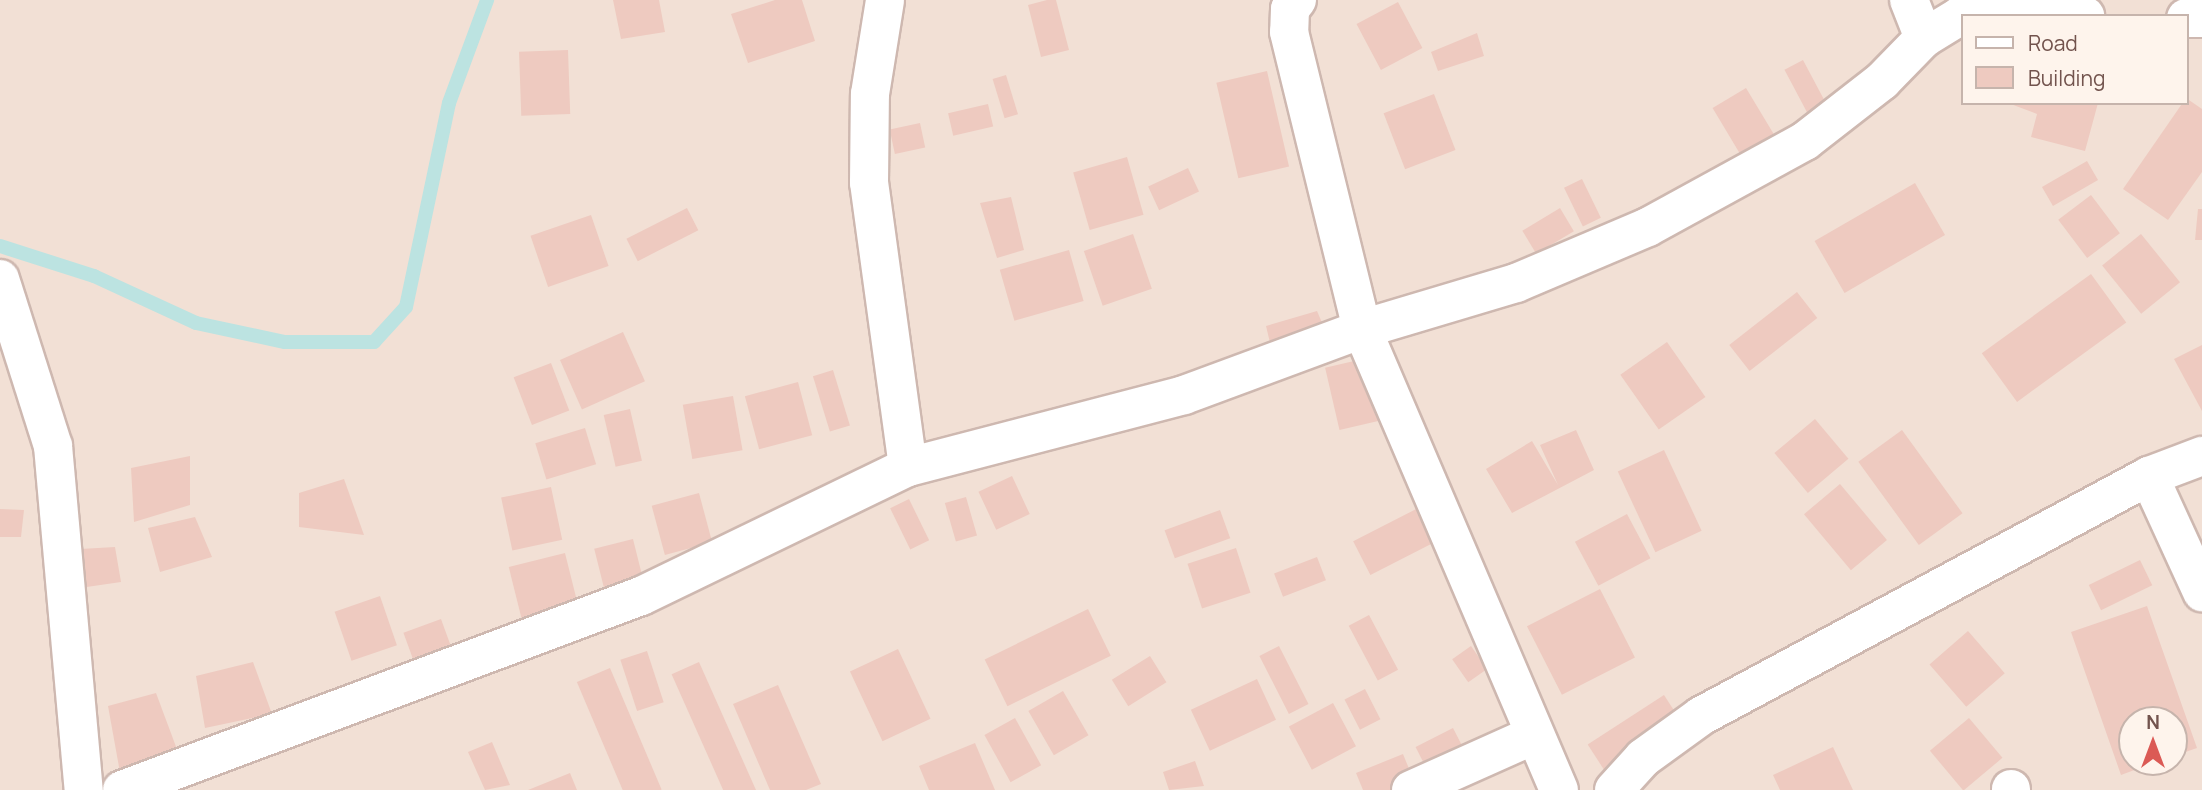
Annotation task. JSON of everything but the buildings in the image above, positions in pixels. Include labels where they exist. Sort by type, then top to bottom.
[{"type":"street","points":[[885,0],[870,94],[869,183],[908,467]]},
{"type":"street","points":[[1297,0],[1290,9],[1289,32],[1362,329],[1559,790]]},
{"type":"street","points":[[1909,0],[1924,38]]},
{"type":"street","points":[[1967,14],[2002,5],[2070,14]]},
{"type":"street","points":[[122,790],[641,596],[908,467],[1184,395],[1362,329],[1516,282],[1648,227],[1805,141],[1882,81],[1924,38],[1960,16]]},
{"type":"street","points":[[0,279],[53,446],[84,790]]},
{"type":"street","points":[[1614,790],[1643,758],[1701,716],[2149,476],[2202,456]]},
{"type":"street","points":[[2149,476],[2202,592]]},
{"type":"street","points":[[1411,790],[1534,735]]},
{"type":"shaded area","points":[[0,0],[2202,0],[2202,790],[0,790]]},
{"type":"waterway","points":[[0,246],[94,276],[196,323],[285,342],[374,342],[406,307],[449,103],[487,0]]}]
